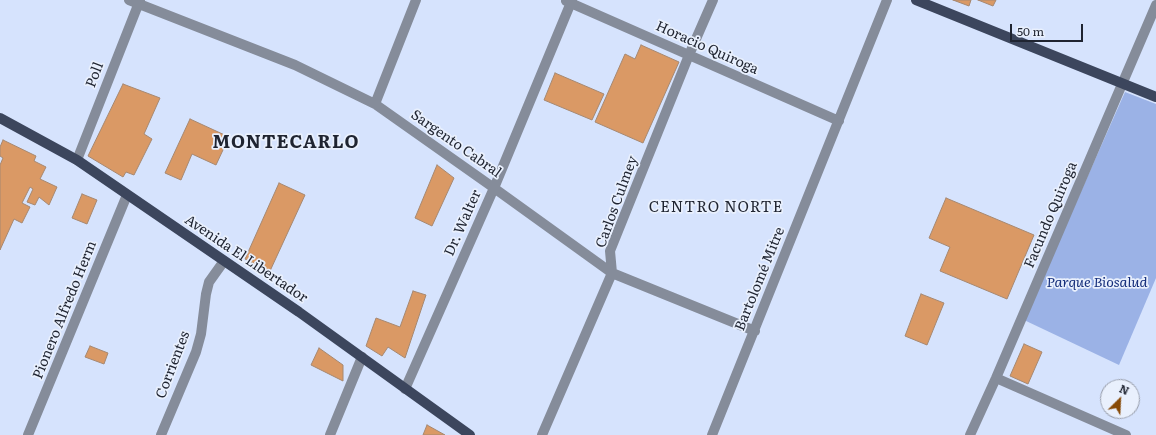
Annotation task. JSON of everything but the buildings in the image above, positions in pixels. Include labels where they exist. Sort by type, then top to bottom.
[{"type":"main road","points":[[916,0],[1123,82],[1156,97]]},
{"type":"main road","name":"Avenida El Libertador","points":[[0,118],[77,160],[224,261],[470,435]]},
{"type":"street","points":[[375,104],[416,0]]},
{"type":"street","name":"Carlos Culmey","points":[[542,435],[612,273],[610,251],[713,0]]},
{"type":"street","name":"Bartolomé Mitre","points":[[712,435],[887,0]]},
{"type":"street","name":"Sargento Cabral","points":[[136,1],[295,65],[375,104],[612,273],[755,331]]},
{"type":"street","name":"Poll","points":[[77,160],[136,1]]},
{"type":"street","name":"Horacio Quiroga","points":[[569,1],[689,56],[839,121]]},
{"type":"street","name":"Dr. Walter","points":[[404,389],[494,188],[569,1]]},
{"type":"street","name":"Facundo Quiroga","points":[[970,435],[996,378],[1156,5]]},
{"type":"street","name":"Pionero Alfredo Herm","points":[[28,435],[127,195]]},
{"type":"street","name":"Corrientes","points":[[161,435],[196,352],[201,334],[209,282],[224,261]]},
{"type":"street","points":[[330,435],[362,358]]},
{"type":"street","points":[[996,378],[1126,435]]},
{"type":"green space","name":"Parque Biosalud","points":[[1125,92],[1156,104],[1156,278],[1119,365],[1024,320]]},
{"type":"district","name":"MONTECARLO","points":[[286,143]]},
{"type":"district","name":"CENTRO NORTE","points":[[716,208]]}]
